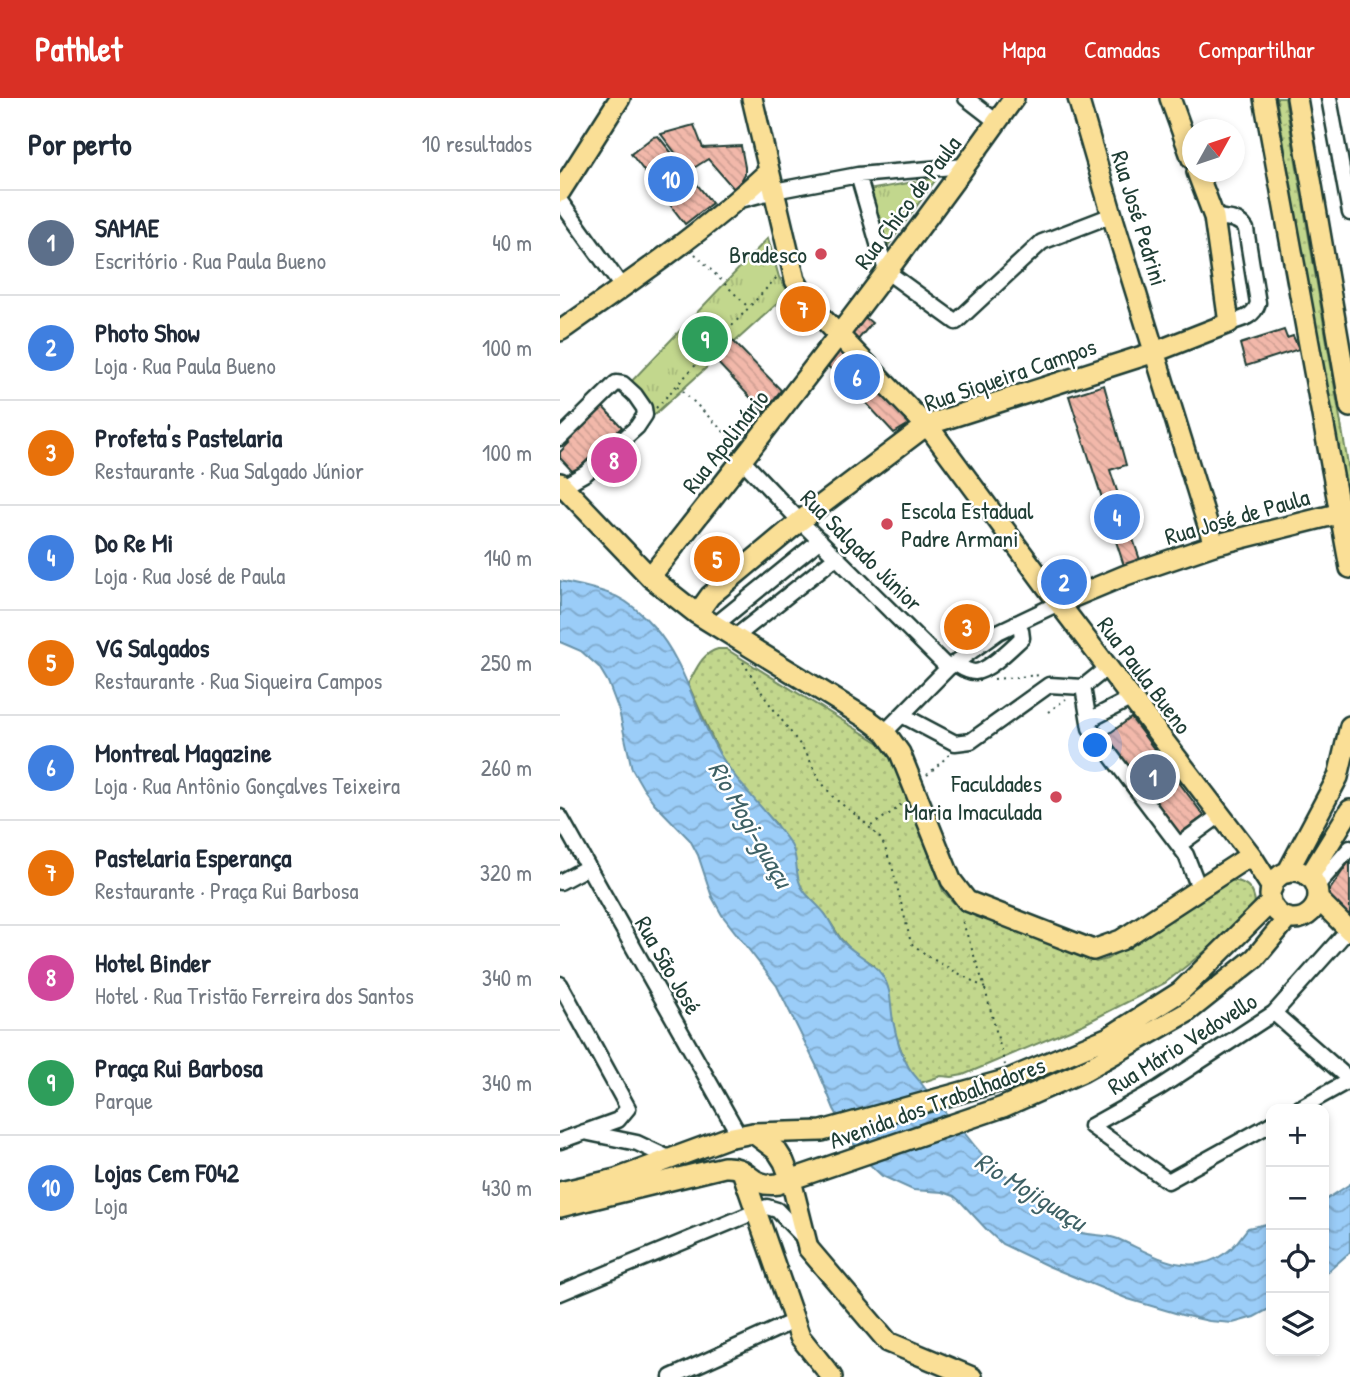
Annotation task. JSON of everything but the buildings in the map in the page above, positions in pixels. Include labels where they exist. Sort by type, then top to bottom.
[{"type":"main road","points":[[560,192],[620,98]]},
{"type":"main road","name":"Rua Paula Bueno","points":[[752,98],[790,262],[795,280],[808,303],[927,425],[1251,856],[1271,895],[1275,909],[1280,915],[1296,918]]},
{"type":"main road","name":"Rua Chico de Paula","points":[[838,335],[1014,98]]},
{"type":"main road","name":"Rua José Pedrini","points":[[1078,98],[1214,545]]},
{"type":"main road","points":[[1170,98],[1182,131]]},
{"type":"main road","points":[[1264,98],[1345,510],[1350,568]]},
{"type":"main road","points":[[1297,98],[1350,407]]},
{"type":"main road","points":[[560,331],[736,202],[769,171]]},
{"type":"main road","points":[[1201,182],[1214,217],[1229,323]]},
{"type":"main road","name":"Rua Siqueira Campos","points":[[696,614],[710,596],[800,521],[927,425],[1155,352],[1229,323]]},
{"type":"main road","name":"Rua Apolinário","points":[[650,577],[838,335]]},
{"type":"main road","points":[[561,486],[650,577],[696,614],[885,732],[900,753],[951,880],[967,901],[1093,950],[1121,940],[1251,856]]},
{"type":"main road","name":"Rua José de Paula","points":[[1059,603],[1126,575],[1214,545],[1345,510]]},
{"type":"main road","points":[[1287,873],[1338,777],[1350,726]]},
{"type":"main road","points":[[1296,918],[1311,913],[1315,906],[1314,887],[1350,810]]},
{"type":"main road","points":[[1271,895],[1280,876],[1302,873],[1347,929]]},
{"type":"main road","name":"Avenida dos Trabalhadores","points":[[562,1195],[746,1134],[822,1131],[1009,1079],[1109,1037],[1180,992],[1271,895]]},
{"type":"main road","points":[[1296,918],[1347,929]]},
{"type":"main road","name":"Avenida dos Trabalhadores","points":[[562,1195],[723,1167],[737,1168],[761,1185],[778,1185],[1003,1107],[1082,1072],[1186,1013],[1255,958],[1296,918]]},
{"type":"main road","points":[[746,1134],[776,1151],[785,1162],[808,1248],[888,1342],[972,1377]]},
{"type":"main road","points":[[743,1171],[800,1337],[832,1377]]},
{"type":"street","points":[[966,98],[997,122]]},
{"type":"street","points":[[1329,98],[1350,213]]},
{"type":"street","points":[[736,202],[774,191],[858,175],[965,166]]},
{"type":"street","points":[[858,175],[886,271],[956,322],[1042,242],[1112,215]]},
{"type":"street","points":[[560,201],[622,288]]},
{"type":"street","points":[[1214,217],[1236,220],[1246,229],[1258,303],[1250,316],[1229,323]]},
{"type":"street","points":[[561,486],[586,473],[637,427],[645,415],[644,408],[628,387],[616,383],[562,433]]},
{"type":"street","name":"Rua Salgado Júnior","points":[[744,458],[800,521],[951,665]]},
{"type":"street","points":[[714,626],[820,540]]},
{"type":"street","points":[[734,638],[836,556]]},
{"type":"street","points":[[885,732],[951,665],[998,632],[1059,603]]},
{"type":"street","points":[[951,665],[977,672],[993,662],[1022,638],[1016,623]]},
{"type":"street","points":[[902,715],[955,743],[971,741],[1048,686],[1077,686],[1108,667]]},
{"type":"street","points":[[1077,686],[1090,728],[1186,855],[1199,890]]},
{"type":"street","points":[[1089,720],[1132,698]]},
{"type":"street","points":[[1179,845],[1220,815]]},
{"type":"street","name":"Rua São José","points":[[560,817],[746,1134]]},
{"type":"street","points":[[1314,887],[1350,848]]},
{"type":"street","points":[[560,882],[588,867]]},
{"type":"street","name":"Rua Mário Vedovello","points":[[1266,1127],[1168,1181],[1091,1126],[1159,1088],[1274,1013],[1347,929]]},
{"type":"street","points":[[560,984],[628,1108],[618,1120],[560,1142]]},
{"type":"street","points":[[1274,1013],[1350,1080],[1307,1104]]},
{"type":"street","points":[[584,1132],[637,1143],[669,1158]]},
{"type":"street","points":[[560,1293],[767,1207],[776,1210],[806,1239]]},
{"type":"street","points":[[671,1377],[794,1321]]},
{"type":"path","points":[[682,242],[749,307]]},
{"type":"path","points":[[649,416],[790,262]]},
{"type":"path","points":[[677,385],[744,458]]},
{"type":"path","points":[[734,638],[746,669],[807,754],[818,778],[834,798],[882,839],[893,870],[911,943],[929,957],[985,988]]},
{"type":"path","points":[[977,672],[986,680],[1038,674],[1045,676],[1048,686]]},
{"type":"path","points":[[1048,712],[1069,697],[1077,686]]},
{"type":"path","points":[[870,827],[898,808],[912,785],[962,742]]},
{"type":"path","points":[[961,917],[985,988],[1003,1058]]},
{"type":"green space","points":[[1276,98],[1285,98],[1350,476],[1350,495],[1344,496]]},
{"type":"green space","points":[[937,178],[887,247],[868,190]]},
{"type":"green space","points":[[768,238],[779,277],[789,293],[654,415],[628,385]]},
{"type":"green space","points":[[718,649],[726,649],[879,743],[889,753],[943,891],[965,911],[1096,962],[1107,959],[1227,881],[1243,883],[1251,889],[1255,905],[1228,933],[1165,983],[1084,1024],[963,1075],[941,1076],[920,1083],[908,1067],[896,1037],[874,965],[852,951],[825,914],[805,893],[776,824],[740,785],[720,755],[688,684],[704,658]]},
{"type":"water","points":[[560,581],[611,594],[642,614],[653,626],[683,673],[722,758],[791,845],[803,890],[825,914],[842,941],[873,965],[885,980],[897,1038],[909,1068],[985,1158],[998,1170],[1034,1193],[1066,1227],[1083,1234],[1118,1239],[1172,1262],[1199,1264],[1213,1260],[1230,1250],[1248,1228],[1266,1224],[1266,1311],[1233,1323],[1209,1321],[1128,1299],[1002,1244],[954,1196],[943,1192],[913,1190],[882,1176],[866,1161],[834,1109],[816,1065],[777,986],[722,915],[712,897],[690,840],[655,804],[632,769],[619,711],[608,682],[599,667],[581,651],[560,642]]},
{"type":"water","points":[[1350,1184],[1350,1252],[1329,1271],[1329,1230],[1329,1198]]},
{"type":"place","name":"Lojas Cem F042","points":[[671,179]]},
{"type":"place","name":"Bradesco","points":[[821,254]]},
{"type":"place","name":"Pastelaria Esperança","points":[[803,309]]},
{"type":"place","name":"Praça Rui Barbosa","points":[[705,339]]},
{"type":"place","name":"Montreal Magazine","points":[[857,377]]},
{"type":"place","name":"Hotel Binder","points":[[614,460]]},
{"type":"place","name":"Do Re Mi","points":[[1117,517]]},
{"type":"place","name":"Escola Estadual Padre Armani","points":[[887,524]]},
{"type":"place","name":"VG Salgados","points":[[717,559]]},
{"type":"place","name":"Photo Show","points":[[1064,582]]},
{"type":"place","name":"Profeta's Pastelaria","points":[[967,627]]},
{"type":"place","name":"SAMAE","points":[[1153,777]]},
{"type":"place","name":"Faculdades Maria Imaculada","points":[[1056,797]]},
{"type":"water label","name":"Rio Mogi-guaçu","points":[[751,824]]},
{"type":"water label","name":"Rio Mojiguaçu","points":[[1031,1191]]}]
